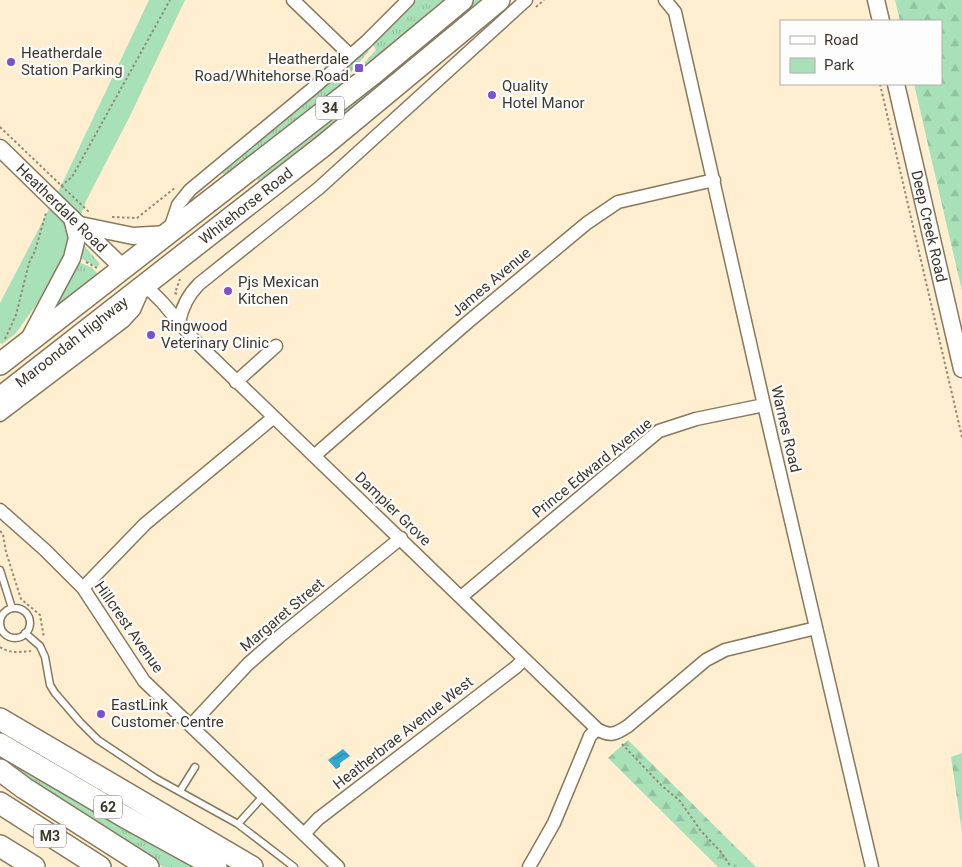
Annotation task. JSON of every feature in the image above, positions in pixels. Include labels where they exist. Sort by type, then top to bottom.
[{"type":"highway","name":"Whitehorse Road","points":[[123,268],[169,234],[187,198],[374,73],[462,0]]},
{"type":"highway","name":"Whitehorse Road","points":[[144,285],[323,146],[460,46],[498,0]]},
{"type":"highway","points":[[187,198],[210,234]]},
{"type":"highway","points":[[123,268],[144,285]]},
{"type":"highway","name":"Maroondah Highway","points":[[1,354],[27,344],[123,268]]},
{"type":"highway","name":"Maroondah Highway","points":[[0,398],[144,285]]},
{"type":"highway","points":[[0,719],[252,867]]},
{"type":"highway","name":"62","points":[[0,744],[124,817],[216,867]]},
{"type":"highway","points":[[0,770],[24,788],[148,867]]},
{"type":"highway","name":"M3","points":[[0,803],[100,867]]},
{"type":"highway","name":"M3","points":[[0,846],[34,867]]},
{"type":"main road","points":[[876,0],[881,20]]},
{"type":"main road","name":"Deep Creek Road","points":[[896,85],[962,369]]},
{"type":"main road","name":"Heatherdale Road","points":[[0,148],[81,219],[111,258],[123,268]]},
{"type":"main road","points":[[27,344],[72,258],[81,219],[133,236],[169,234]]},
{"type":"street","points":[[293,0],[350,55]]},
{"type":"street","name":"Whitehorse Road","points":[[187,198],[190,190],[312,89],[408,0]]},
{"type":"street","name":"Whitehorse Road","points":[[179,322],[181,312],[188,297],[200,284],[326,182],[460,46],[526,0]]},
{"type":"street","name":"Warnes Road","points":[[665,0],[675,12],[764,405],[872,867]]},
{"type":"street","name":"James Avenue","points":[[314,456],[461,328],[587,223],[618,202],[714,180]]},
{"type":"street","points":[[0,415],[129,316],[138,304],[144,285]]},
{"type":"street","name":"Dampier Grove","points":[[144,285],[195,341],[236,382],[597,729],[604,733],[613,734]]},
{"type":"street","points":[[236,382],[276,346]]},
{"type":"street","name":"Prince Edward Avenue","points":[[461,598],[659,431],[696,419],[764,405]]},
{"type":"street","points":[[83,588],[145,524],[274,417]]},
{"type":"street","name":"Hillcrest Avenue","points":[[0,510],[45,550],[83,588],[144,681],[338,867]]},
{"type":"street","name":"Margaret Street","points":[[191,725],[248,664],[400,538]]},
{"type":"street","points":[[613,734],[628,726],[706,660],[725,650],[816,628]]},
{"type":"street","name":"Heatherbrae Avenue West","points":[[304,834],[318,819],[524,659]]},
{"type":"street","points":[[529,867],[554,823],[590,736],[597,729]]},
{"type":"lane","points":[[0,570],[12,608]]},
{"type":"lane","points":[[12,608],[21,609],[28,616],[29,625],[21,636],[12,637],[7,635],[1,627],[1,618],[4,613],[12,608]]},
{"type":"lane","points":[[25,633],[40,646],[45,657],[50,685],[55,693],[98,740],[155,778],[238,824],[294,867]]},
{"type":"lane","points":[[180,791],[195,767]]},
{"type":"lane","points":[[238,824],[264,795]]},
{"type":"path","points":[[61,186],[72,177],[170,0]]},
{"type":"path","points":[[880,85],[962,437]]},
{"type":"path","points":[[0,127],[61,186],[81,219]]},
{"type":"path","points":[[113,216],[137,218],[187,198]]},
{"type":"path","points":[[40,208],[51,218]]},
{"type":"path","points":[[1,354],[16,314],[46,213]]},
{"type":"path","points":[[0,531],[3,534],[6,552],[21,599],[40,614],[43,635],[52,655],[38,659],[33,651],[30,650],[15,653],[8,652],[0,647]]},
{"type":"path","points":[[613,734],[680,801],[701,831],[721,852],[731,867]]},
{"type":"green space","points":[[149,0],[185,0],[130,116],[87,199],[68,248],[39,301],[16,333],[2,344],[0,343],[0,303],[61,186]]},
{"type":"green space","points":[[417,0],[448,0],[405,36],[402,36],[366,65],[364,63],[376,50],[372,43]]},
{"type":"green space","points":[[475,0],[485,0],[332,128],[327,122]]},
{"type":"green space","points":[[895,0],[962,0],[962,291],[914,85],[942,85],[942,20],[900,20]]},
{"type":"green space","points":[[367,48],[369,51],[350,73],[354,78],[224,175],[221,171],[291,114]]},
{"type":"green space","points":[[327,122],[332,128],[258,181],[256,177]]},
{"type":"green space","points":[[83,244],[100,264],[97,267],[78,257]]},
{"type":"green space","points":[[78,262],[91,267],[99,275],[78,291],[68,278]]},
{"type":"green space","points":[[68,278],[78,284],[78,291],[58,305]]},
{"type":"green space","points":[[628,740],[756,867],[718,867],[608,758]]},
{"type":"green space","points":[[0,750],[206,867],[163,867],[51,794],[0,757]]},
{"type":"green space","points":[[962,753],[962,832],[951,757]]},
{"type":"water","points":[[343,749],[350,756],[340,763],[340,767],[336,769],[328,760]]},
{"type":"place","name":"Heatherdale Station Parking","points":[[11,62]]},
{"type":"place","name":"Heatherdale Road/Whitehorse Road","points":[[359,68]]},
{"type":"place","name":"Quality Hotel Manor","points":[[492,95]]},
{"type":"place","name":"Pjs Mexican Kitchen","points":[[228,291]]},
{"type":"place","name":"Ringwood Veterinary Clinic","points":[[151,335]]},
{"type":"place","name":"EastLink Customer Centre","points":[[101,714]]}]
